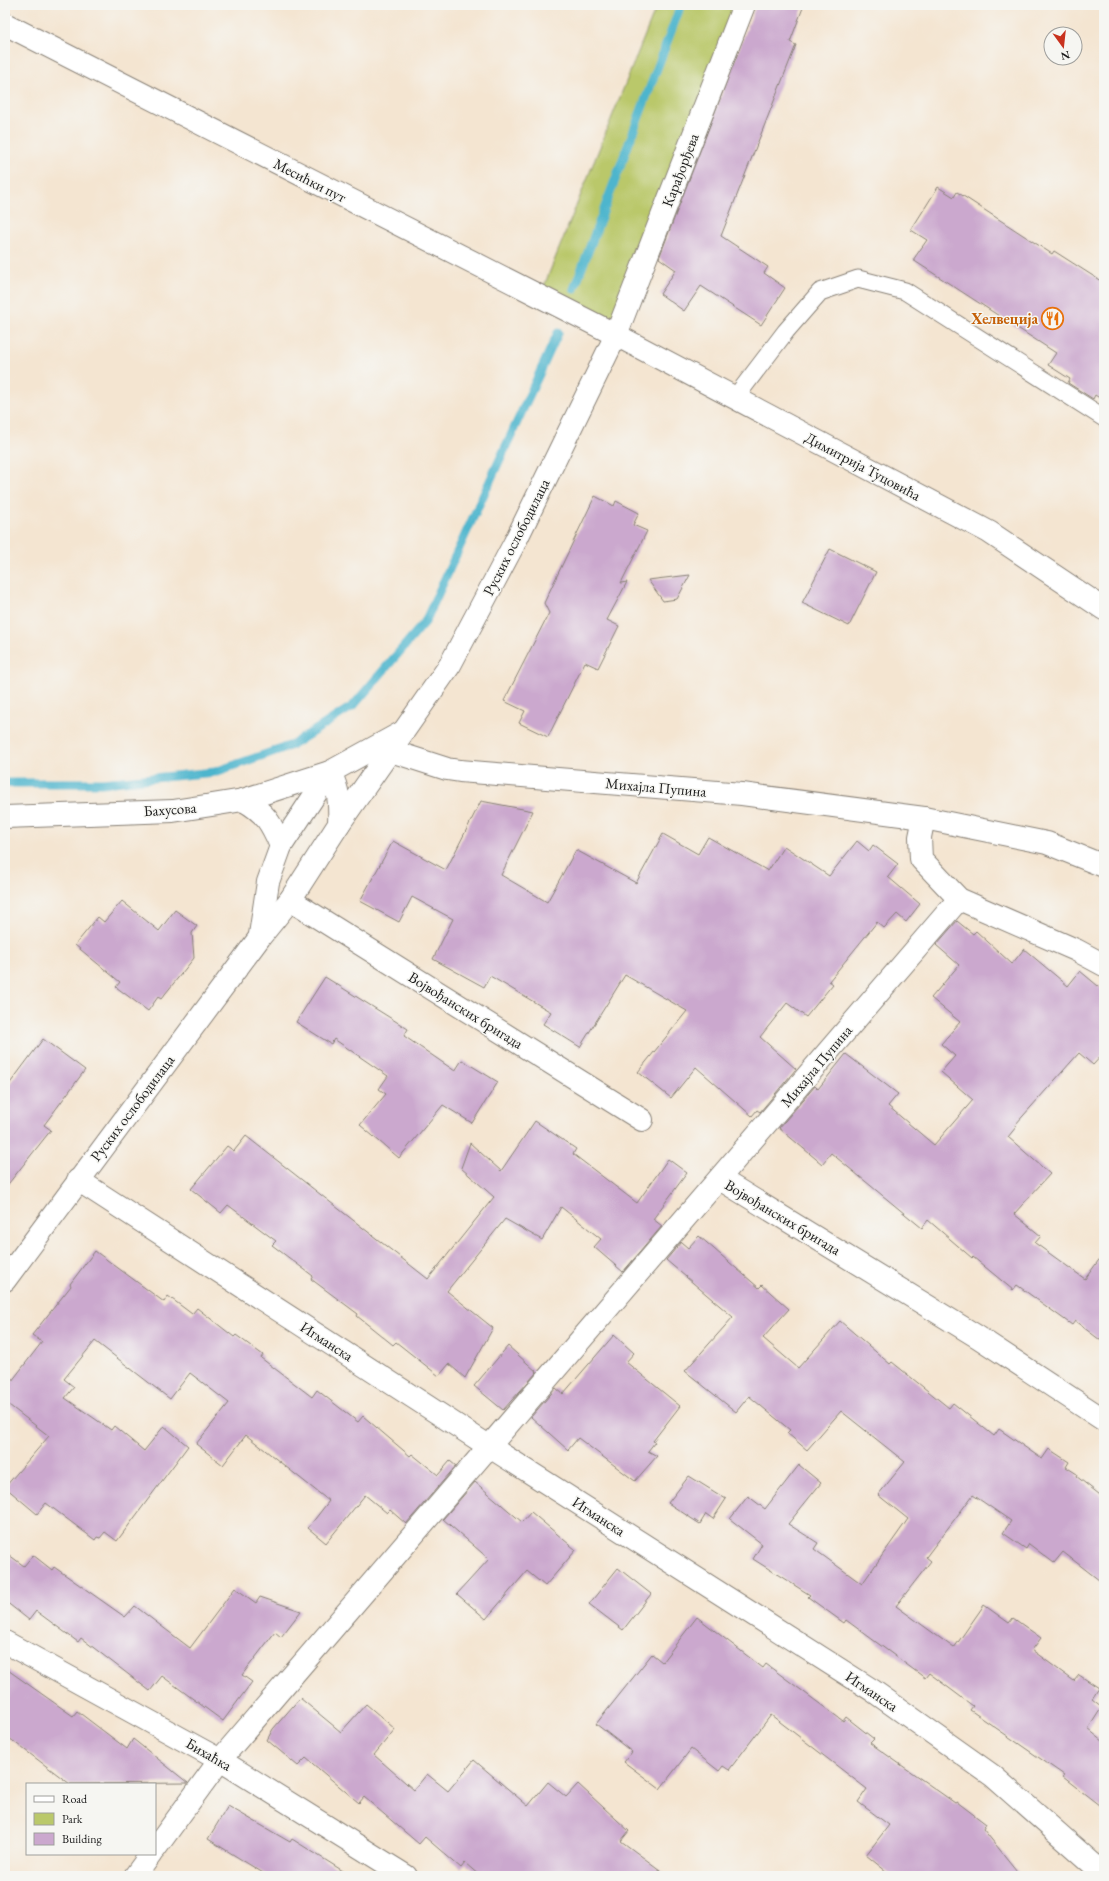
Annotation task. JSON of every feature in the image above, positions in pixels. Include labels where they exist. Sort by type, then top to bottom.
[{"type":"street","name":"Карађорђева","points":[[616,334],[744,5]]},
{"type":"street","name":"Месићки пут","points":[[5,24],[616,334]]},
{"type":"street","name":"Димитрија Туцовића","points":[[616,334],[989,532],[1104,609]]},
{"type":"street","name":"Руских ослободилаца","points":[[5,1280],[260,936],[290,900],[339,824],[450,665],[514,544],[616,334]]},
{"type":"street","name":"Руских ослободилаца","points":[[260,936],[268,882],[281,846],[330,772],[402,732]]},
{"type":"street","name":"Михајла Пупина","points":[[391,751],[447,769],[742,794],[924,818],[1047,843],[1104,866]]},
{"type":"street","name":"Бахусова","points":[[5,817],[173,811],[243,800],[330,772]]},
{"type":"street","points":[[330,772],[336,784],[340,799],[339,824]]},
{"type":"street","points":[[243,800],[259,809],[271,823],[281,846]]},
{"type":"street","points":[[924,818],[920,838],[921,859],[959,898],[1076,950],[1104,965]]},
{"type":"street","name":"Михајла Пупина","points":[[720,1179],[959,898]]},
{"type":"street","name":"Војвођанских бригада","points":[[290,900],[642,1120]]},
{"type":"street","name":"Војвођанских бригада","points":[[156,1848],[220,1760],[720,1179],[978,1337],[1104,1420]]},
{"type":"street","name":"Игманска","points":[[78,1180],[490,1447],[878,1695],[992,1776],[1104,1874]]},
{"type":"street","name":"Бихаћка","points":[[5,1642],[220,1760],[406,1876]]},
{"type":"street","points":[[135,1876],[150,1855]]},
{"type":"lane","points":[[735,398],[786,331],[820,292],[858,279],[905,291],[1104,418]]},
{"type":"green space","points":[[657,5],[739,5],[613,324],[542,291]]},
{"type":"building","points":[[756,5],[804,5],[790,42],[796,45],[721,236],[768,267],[764,273],[785,288],[761,325],[701,286],[684,311],[660,294],[676,270],[659,258]]},
{"type":"building","name":"Хелвеција","points":[[938,187],[954,197],[957,192],[1052,254],[1054,251],[1104,283],[1104,401],[1095,395],[1093,399],[1068,383],[1070,379],[1048,365],[1056,353],[913,260],[927,240],[911,230]]},
{"type":"building","points":[[595,496],[614,506],[616,501],[639,513],[633,525],[647,531],[621,583],[627,582],[607,620],[619,626],[598,668],[585,662],[548,737],[519,723],[525,711],[504,701],[549,613],[544,603]]},
{"type":"building","points":[[830,549],[876,572],[849,626],[802,603]]},
{"type":"building","points":[[690,575],[677,599],[663,601],[648,580]]},
{"type":"building","points":[[481,801],[533,811],[501,875],[547,902],[576,850],[636,883],[663,834],[698,854],[708,837],[768,871],[784,846],[829,876],[857,841],[869,851],[873,845],[898,864],[888,877],[920,904],[906,922],[897,914],[884,928],[877,922],[829,981],[833,984],[806,1017],[787,1003],[760,1037],[796,1069],[760,1112],[757,1110],[752,1116],[696,1067],[671,1098],[638,1072],[687,1011],[625,975],[580,1047],[543,1024],[551,1012],[490,976],[484,987],[433,959],[453,919],[412,897],[399,922],[360,901],[393,841],[446,870]]},
{"type":"building","points":[[122,901],[159,931],[175,910],[197,926],[192,933],[194,958],[161,999],[158,997],[148,1011],[116,987],[120,982],[75,945],[98,917],[104,922]]},
{"type":"building","points":[[957,921],[973,934],[976,931],[1012,964],[1024,949],[1068,986],[1080,971],[1104,991],[1104,1053],[1093,1065],[1079,1053],[1015,1125],[1016,1127],[1008,1137],[1050,1174],[1014,1214],[1041,1236],[1035,1243],[1085,1279],[1104,1253],[1104,1343],[1075,1321],[1072,1325],[1017,1285],[1013,1290],[973,1257],[972,1258],[928,1220],[922,1228],[831,1153],[822,1164],[779,1128],[815,1086],[818,1089],[846,1054],[898,1094],[888,1106],[934,1145],[973,1100],[941,1072],[955,1056],[941,1044],[960,1022],[931,998],[959,965],[936,945]]},
{"type":"building","points":[[325,977],[408,1029],[404,1036],[455,1071],[462,1060],[498,1082],[472,1123],[443,1105],[399,1158],[360,1125],[386,1094],[379,1089],[388,1076],[334,1039],[331,1044],[296,1022]]},
{"type":"building","points":[[43,1039],[85,1070],[44,1125],[51,1130],[5,1188],[5,1090]]},
{"type":"building","points":[[535,1121],[576,1149],[573,1154],[637,1203],[668,1159],[687,1173],[653,1219],[662,1226],[623,1272],[594,1247],[601,1239],[561,1207],[542,1240],[505,1219],[447,1291],[493,1328],[465,1378],[449,1364],[439,1376],[396,1342],[393,1345],[357,1316],[358,1314],[311,1279],[313,1276],[272,1245],[276,1241],[228,1205],[221,1213],[191,1189],[227,1146],[234,1151],[246,1136],[428,1279],[494,1197],[461,1168],[470,1143],[501,1171]]},
{"type":"building","points":[[699,1236],[759,1288],[762,1285],[789,1309],[763,1338],[798,1368],[840,1321],[890,1364],[892,1362],[949,1408],[953,1403],[994,1436],[999,1429],[1042,1459],[1049,1449],[1069,1462],[1066,1467],[1077,1474],[1076,1476],[1104,1498],[1104,1584],[1063,1552],[1054,1563],[1029,1544],[1026,1549],[1003,1533],[1011,1521],[973,1495],[926,1557],[931,1561],[896,1606],[954,1648],[984,1605],[1009,1623],[1013,1618],[1041,1638],[1032,1650],[1074,1681],[1079,1675],[1099,1688],[1092,1699],[1102,1707],[1088,1729],[1104,1742],[1104,1809],[1063,1777],[1064,1775],[970,1710],[973,1706],[929,1673],[925,1678],[846,1620],[844,1623],[808,1597],[810,1595],[753,1559],[762,1544],[730,1519],[748,1496],[765,1509],[799,1465],[821,1483],[788,1524],[818,1543],[814,1549],[862,1584],[908,1519],[878,1495],[905,1462],[841,1411],[807,1450],[787,1433],[790,1430],[749,1396],[736,1412],[685,1371],[733,1317],[666,1260],[681,1242],[688,1248]]},
{"type":"building","points":[[95,1251],[164,1302],[168,1296],[192,1314],[197,1308],[234,1337],[236,1335],[263,1355],[261,1358],[312,1397],[317,1390],[358,1422],[363,1416],[410,1456],[412,1454],[438,1475],[450,1461],[456,1466],[406,1524],[390,1510],[387,1513],[365,1495],[326,1543],[308,1528],[329,1501],[246,1435],[223,1465],[196,1444],[229,1403],[190,1373],[170,1399],[95,1341],[64,1379],[74,1387],[65,1398],[111,1430],[114,1426],[144,1451],[164,1426],[188,1446],[117,1541],[105,1532],[100,1538],[97,1537],[95,1540],[46,1503],[37,1514],[5,1487],[49,1436],[5,1402],[5,1390],[42,1342],[32,1335],[71,1286],[70,1284]]},
{"type":"building","points":[[614,1335],[634,1353],[626,1362],[680,1406],[653,1441],[655,1442],[648,1451],[657,1456],[635,1481],[578,1438],[568,1450],[531,1417],[556,1388],[563,1394]]},
{"type":"building","points":[[508,1346],[537,1372],[503,1410],[474,1386]]},
{"type":"building","points":[[689,1476],[726,1499],[713,1519],[706,1514],[700,1524],[668,1503]]},
{"type":"building","points":[[475,1482],[522,1522],[531,1512],[576,1550],[545,1586],[527,1571],[486,1619],[457,1594],[489,1559],[443,1519]]},
{"type":"building","points":[[5,1552],[24,1566],[33,1555],[52,1570],[54,1567],[125,1617],[135,1606],[190,1648],[235,1588],[256,1603],[260,1597],[301,1611],[281,1637],[275,1632],[242,1675],[252,1682],[223,1721],[162,1676],[150,1691],[81,1638],[78,1642],[36,1611],[29,1620],[5,1601]]},
{"type":"building","points":[[618,1568],[651,1594],[623,1630],[589,1604]]},
{"type":"building","points":[[697,1617],[763,1668],[766,1664],[843,1721],[846,1717],[874,1739],[870,1743],[955,1803],[957,1802],[986,1824],[983,1829],[1021,1876],[892,1876],[866,1855],[889,1825],[858,1802],[867,1789],[771,1715],[729,1770],[723,1766],[719,1771],[691,1749],[660,1789],[624,1762],[632,1752],[596,1724],[652,1654],[662,1662]]},
{"type":"building","points":[[5,1668],[73,1716],[77,1711],[127,1749],[133,1739],[188,1783],[69,1783],[5,1735]]},
{"type":"building","points":[[300,1698],[341,1732],[366,1704],[395,1729],[374,1755],[414,1790],[427,1774],[448,1791],[474,1760],[528,1806],[548,1782],[566,1797],[578,1784],[629,1831],[621,1841],[668,1876],[480,1876],[465,1863],[461,1868],[425,1837],[419,1844],[364,1797],[359,1803],[306,1758],[298,1766],[267,1740],[273,1729]]},
{"type":"building","points":[[228,1806],[290,1842],[292,1839],[351,1876],[268,1876],[208,1839]]},
{"type":"waterway","points":[[574,289],[681,5]]},
{"type":"waterway","points":[[5,783],[102,783],[215,772],[292,745],[353,706],[425,622],[558,333]]},
{"type":"place","name":"Хелвеција","points":[[1053,318]]}]
